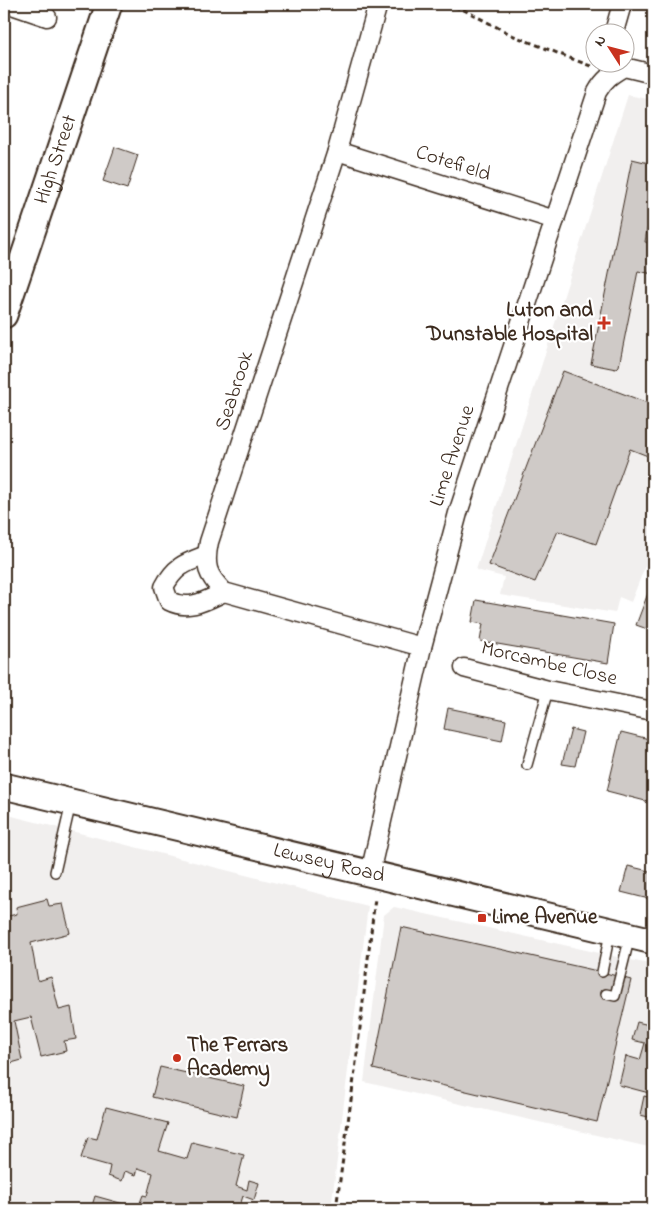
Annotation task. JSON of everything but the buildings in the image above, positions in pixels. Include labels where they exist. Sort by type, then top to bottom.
[{"type":"street","points":[[9,4],[47,17]]},
{"type":"street","name":"High Street","points":[[4,315],[109,4]]},
{"type":"street","name":"Seabrook","points":[[224,592],[214,582],[207,569],[206,554],[209,542],[337,151],[378,4]]},
{"type":"street","points":[[617,22],[622,4]]},
{"type":"street","points":[[634,69],[653,74]]},
{"type":"street","name":"Lime Avenue","points":[[375,874],[422,647],[458,513],[597,92],[606,72]]},
{"type":"street","name":"Cotefield","points":[[337,151],[555,220]]},
{"type":"street","points":[[206,554],[185,563],[171,574],[164,588],[169,601],[178,606],[195,605],[224,592],[422,647]]},
{"type":"street","name":"Morcambe Close","points":[[464,668],[548,690],[653,711]]},
{"type":"street","name":"Lewsey Road","points":[[4,786],[631,936]]},
{"type":"lane","points":[[527,765],[548,690]]},
{"type":"lane","points":[[56,872],[71,803]]},
{"type":"lane","points":[[602,972],[631,936]]},
{"type":"lane","points":[[606,994],[615,996],[631,936]]},
{"type":"path","points":[[446,4],[464,10],[514,36],[584,63]]},
{"type":"path","points":[[336,1209],[355,1071],[376,892],[375,874]]},
{"type":"shaded area","name":"Luton and Dunstable Hospital","points":[[628,95],[653,100],[653,546],[631,602],[619,597],[615,613],[500,595],[504,577],[476,570]]},
{"type":"shaded area","name":"The Ferrars Academy","points":[[4,814],[368,906],[331,1209],[4,1209]]},
{"type":"shaded area","points":[[394,907],[653,965],[653,1148],[364,1082],[384,915]]},
{"type":"place","name":"Luton and Dunstable Hospital","points":[[604,323]]},
{"type":"place","name":"Lime Avenue","points":[[482,918]]},
{"type":"place","name":"The Ferrars Academy","points":[[177,1058]]}]
